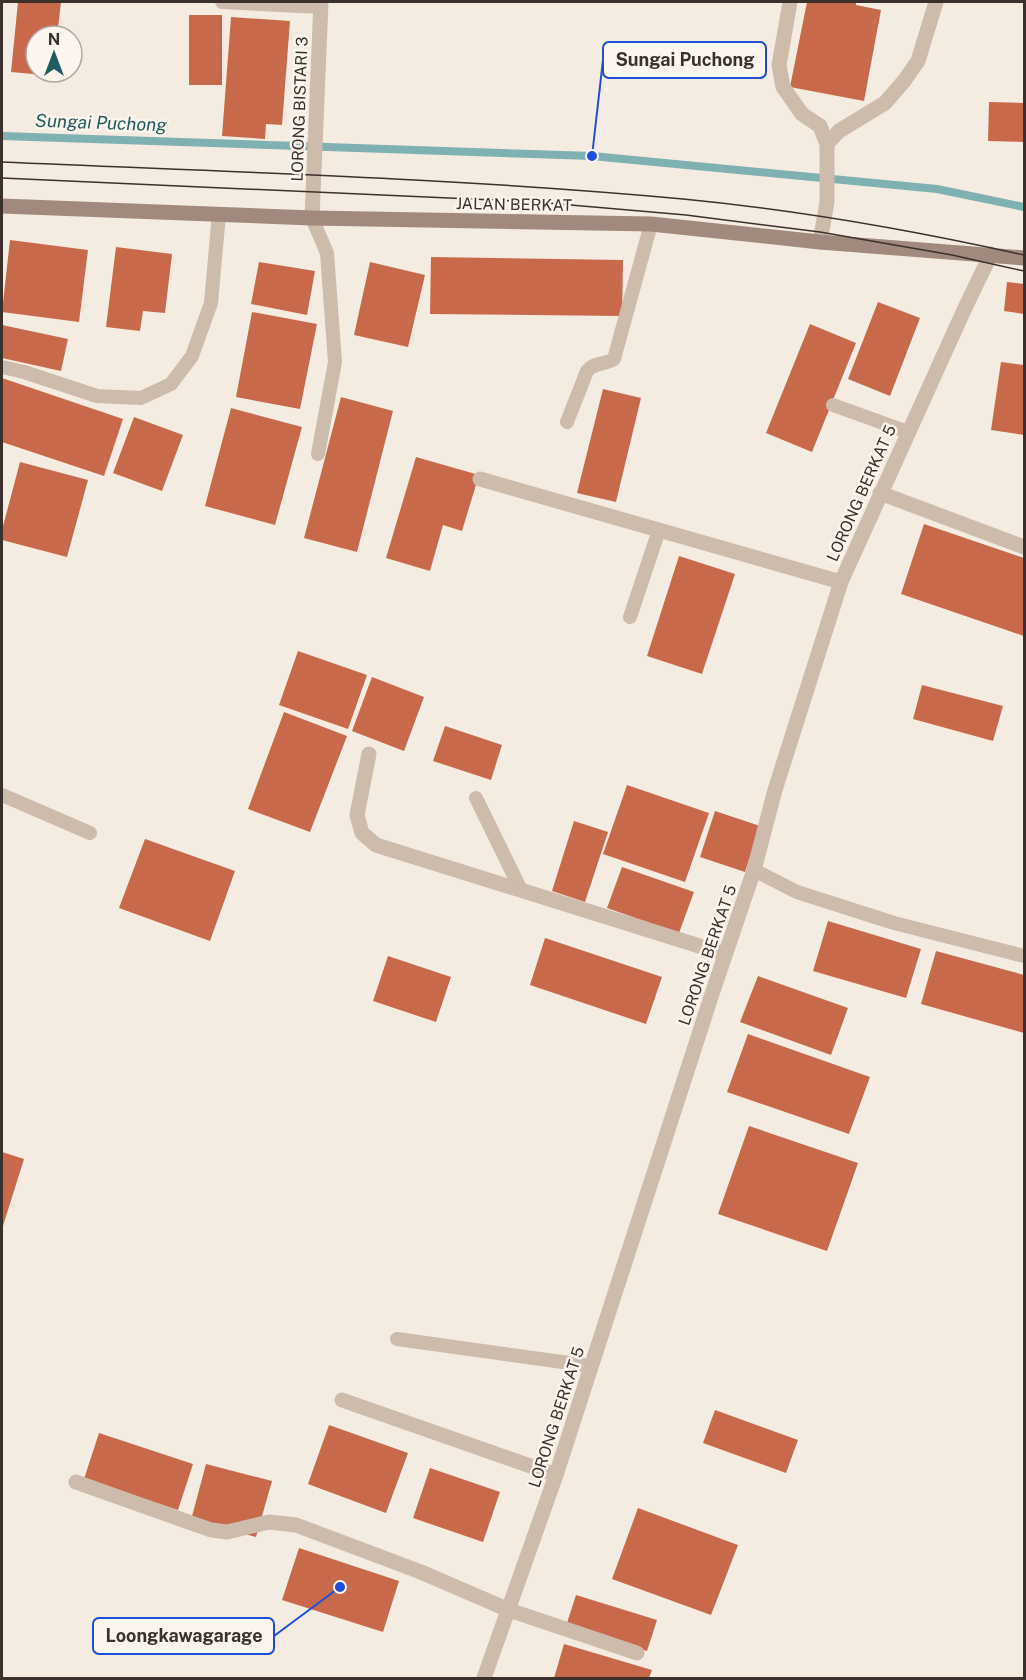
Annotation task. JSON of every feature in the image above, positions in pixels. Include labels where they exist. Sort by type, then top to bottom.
[{"type":"street","points":[[790,2],[779,65],[783,87],[802,114],[820,126],[826,151],[826,202],[820,242]]},
{"type":"street","points":[[826,151],[839,131],[885,103],[904,81],[918,61],[936,2]]},
{"type":"street","name":"LORONG BISTARI 3","points":[[312,218],[321,4]]},
{"type":"street","name":"JALAN BERKAT","points":[[2,206],[312,218],[651,224],[820,242],[1024,258]]},
{"type":"street","name":"LORONG BERKAT 5","points":[[484,1678],[556,1475],[754,870],[776,790],[841,582],[991,254]]},
{"type":"street","points":[[480,479],[841,582]]},
{"type":"street","points":[[880,494],[1024,547]]},
{"type":"street","points":[[369,754],[357,815],[362,834],[376,845],[725,954]]},
{"type":"street","points":[[342,1400],[556,1475]]},
{"type":"street","points":[[76,1482],[211,1530],[227,1532],[269,1522],[296,1525],[421,1572],[509,1610],[637,1653]]},
{"type":"lane","points":[[222,2],[321,4]]},
{"type":"lane","points":[[2,367],[97,396],[141,398],[171,384],[192,356],[211,303],[219,214]]},
{"type":"lane","points":[[312,218],[327,253],[335,362],[318,454]]},
{"type":"lane","points":[[567,422],[587,370],[592,365],[614,359],[651,224]]},
{"type":"lane","points":[[833,405],[908,432]]},
{"type":"lane","points":[[630,617],[659,530]]},
{"type":"lane","points":[[2,795],[90,834]]},
{"type":"lane","points":[[476,798],[521,890]]},
{"type":"lane","points":[[754,870],[797,892],[894,923],[1024,956]]},
{"type":"lane","points":[[397,1339],[591,1366]]},
{"type":"building","points":[[18,2],[61,2],[58,24],[24,24],[24,73],[11,72]]},
{"type":"building","points":[[807,2],[856,2],[856,5],[881,10],[864,101],[790,87]]},
{"type":"building","points":[[189,15],[222,15],[222,85],[189,85]]},
{"type":"building","points":[[231,17],[290,21],[282,125],[266,124],[265,139],[222,136]]},
{"type":"building","points":[[989,102],[1024,103],[1024,142],[988,141]]},
{"type":"building","points":[[10,240],[88,250],[79,322],[2,312]]},
{"type":"building","points":[[116,247],[172,254],[165,313],[143,311],[140,331],[106,327]]},
{"type":"building","points":[[431,257],[623,260],[622,316],[430,314]]},
{"type":"building","points":[[259,262],[315,271],[307,315],[251,304]]},
{"type":"building","points":[[370,262],[425,275],[408,347],[354,335]]},
{"type":"building","points":[[1007,282],[1024,284],[1024,314],[1004,311]]},
{"type":"building","points":[[878,302],[920,318],[890,396],[848,379]]},
{"type":"building","points":[[252,312],[317,324],[300,409],[236,397]]},
{"type":"building","points":[[810,324],[856,343],[812,452],[766,433]]},
{"type":"building","points":[[2,325],[68,339],[61,371],[2,358]]},
{"type":"building","points":[[1001,362],[1024,365],[1024,435],[991,430]]},
{"type":"building","points":[[2,378],[123,419],[104,476],[2,442]]},
{"type":"building","points":[[603,389],[641,398],[616,502],[577,493]]},
{"type":"building","points":[[341,397],[393,411],[357,552],[304,538]]},
{"type":"building","points":[[231,408],[302,427],[275,525],[205,506]]},
{"type":"building","points":[[134,417],[183,435],[162,491],[113,473]]},
{"type":"building","points":[[416,457],[479,475],[462,531],[443,525],[430,571],[386,558]]},
{"type":"building","points":[[20,462],[88,480],[67,557],[2,540],[2,530]]},
{"type":"building","points":[[924,524],[1024,558],[1024,636],[901,594]]},
{"type":"building","points":[[679,556],[735,574],[702,674],[647,656]]},
{"type":"building","points":[[298,651],[367,675],[348,729],[279,705]]},
{"type":"building","points":[[372,677],[424,697],[404,751],[352,731]]},
{"type":"building","points":[[922,685],[1003,706],[993,741],[913,719]]},
{"type":"building","points":[[284,712],[347,736],[310,832],[248,809]]},
{"type":"building","points":[[445,726],[502,745],[491,780],[433,761]]},
{"type":"building","points":[[627,785],[709,813],[685,882],[603,854]]},
{"type":"building","points":[[715,811],[760,826],[745,872],[700,857]]},
{"type":"building","points":[[574,821],[608,832],[585,902],[552,891]]},
{"type":"building","points":[[145,839],[235,871],[210,941],[119,908]]},
{"type":"building","points":[[622,867],[694,892],[679,933],[607,908]]},
{"type":"building","points":[[828,921],[921,949],[906,998],[813,971]]},
{"type":"building","points":[[545,938],[662,977],[646,1024],[530,985]]},
{"type":"building","points":[[936,951],[1024,975],[1024,1033],[921,1004]]},
{"type":"building","points":[[388,956],[451,977],[436,1022],[373,1001]]},
{"type":"building","points":[[758,976],[848,1008],[831,1055],[740,1022]]},
{"type":"building","points":[[748,1034],[870,1077],[849,1134],[727,1092]]},
{"type":"building","points":[[749,1126],[858,1163],[827,1251],[718,1214]]},
{"type":"building","points":[[2,1152],[24,1159],[2,1229]]},
{"type":"building","points":[[715,1410],[798,1440],[786,1473],[703,1443]]},
{"type":"building","points":[[329,1425],[408,1453],[386,1513],[308,1484]]},
{"type":"building","points":[[99,1433],[193,1464],[178,1510],[84,1479]]},
{"type":"building","points":[[206,1464],[272,1481],[256,1537],[191,1520]]},
{"type":"building","points":[[430,1468],[500,1492],[483,1542],[413,1518]]},
{"type":"building","points":[[638,1508],[738,1545],[711,1615],[612,1579]]},
{"type":"building","points":[[299,1548],[399,1581],[383,1632],[282,1600]]},
{"type":"building","points":[[576,1595],[657,1620],[647,1651],[566,1626]]},
{"type":"building","points":[[564,1644],[652,1670],[649,1678],[554,1678]]},
{"type":"waterway","name":"Sungai Puchong","points":[[2,136],[592,156],[937,189],[1024,207]]},
{"type":"tram line","points":[[2,162],[427,181],[683,199],[855,222],[1024,255]]},
{"type":"tram line","points":[[2,178],[536,202],[686,215],[820,232],[952,255],[1024,271]]},
{"type":"place","name":"Sungai Puchong","points":[[592,156]]},
{"type":"place","name":"Loongkawagarage","points":[[340,1587]]}]
